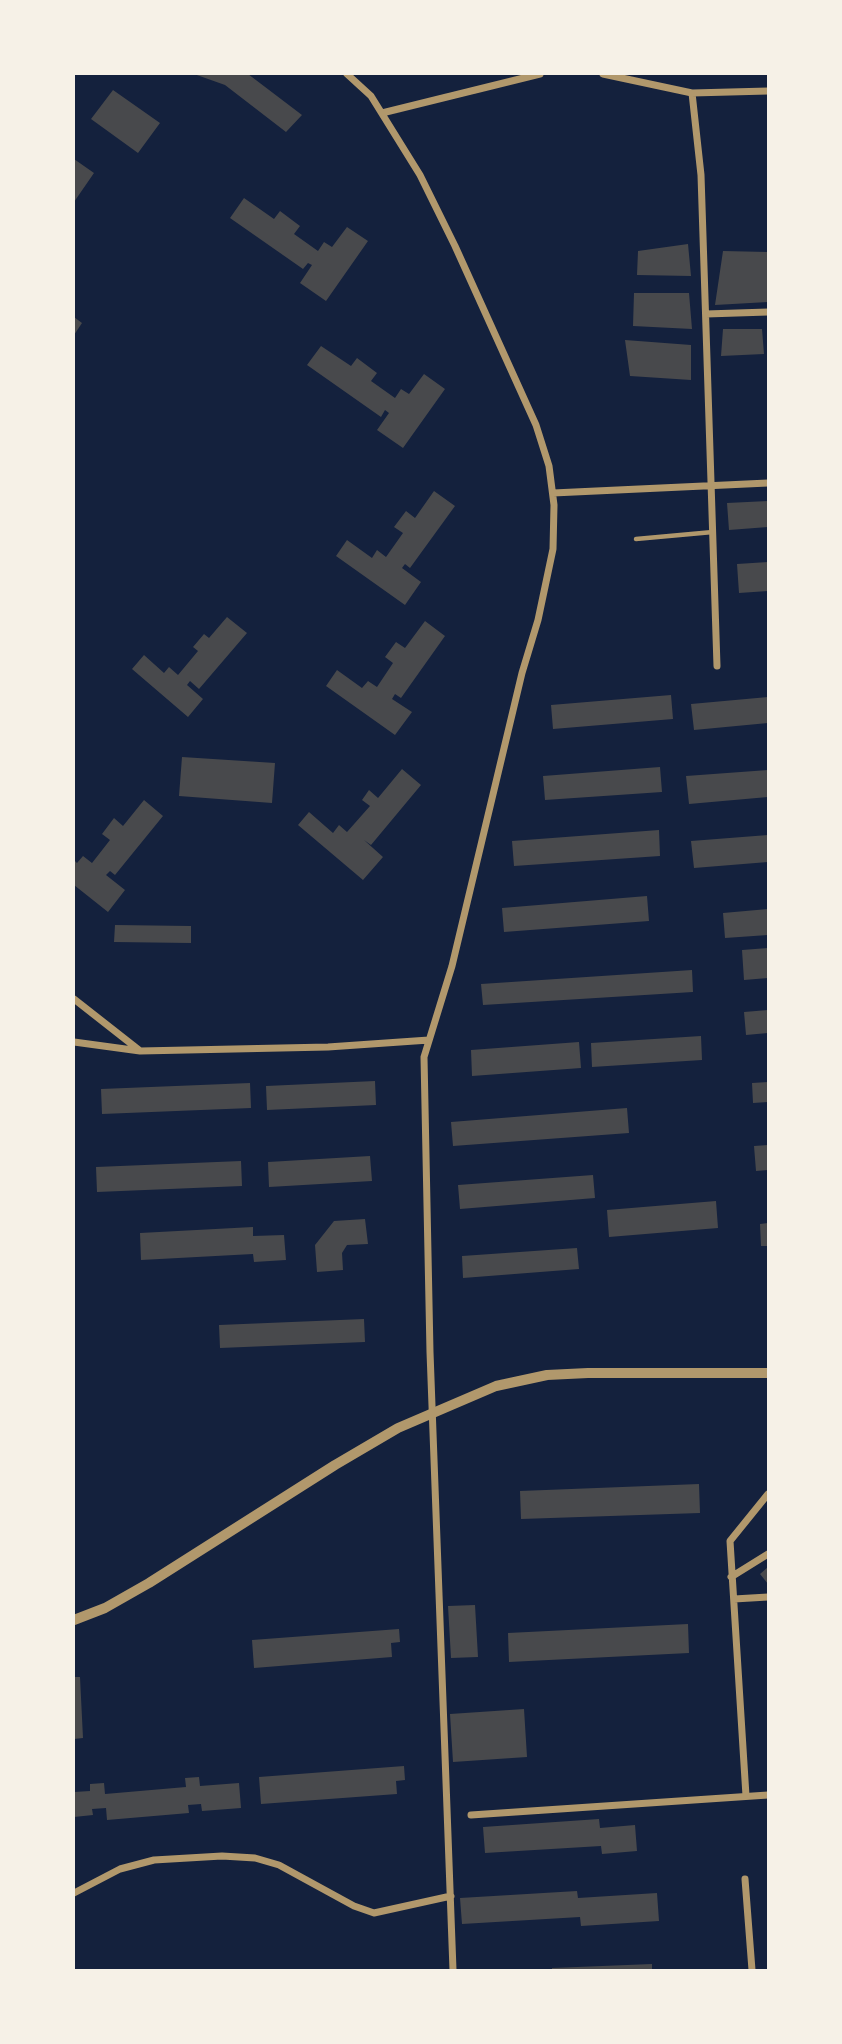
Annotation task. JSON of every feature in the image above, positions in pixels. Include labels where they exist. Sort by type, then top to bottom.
[{"type":"street","points":[[347,74],[371,96],[420,175],[503,346],[536,425],[549,466],[553,493],[553,549],[538,620],[522,673],[452,966],[424,1057],[453,1970]]},
{"type":"street","points":[[382,113],[540,74]]},
{"type":"street","points":[[603,74],[692,93],[768,91]]},
{"type":"street","points":[[692,93],[701,175],[717,666]]},
{"type":"street","points":[[706,314],[768,312]]},
{"type":"street","points":[[553,493],[768,483]]},
{"type":"street","points":[[74,999],[140,1051]]},
{"type":"street","points":[[74,1042],[140,1051],[328,1047],[429,1041]]},
{"type":"street","points":[[74,1620],[105,1608],[149,1583],[398,1428],[496,1386],[547,1375],[768,1373]]},
{"type":"street","points":[[746,1796],[730,1541],[768,1494]]},
{"type":"street","points":[[731,1577],[768,1554]]},
{"type":"street","points":[[734,1599],[768,1597]]},
{"type":"street","points":[[471,1815],[768,1795]]},
{"type":"street","points":[[74,1893],[120,1869],[154,1860],[222,1856],[255,1858],[279,1864],[354,1906],[374,1913],[451,1896]]},
{"type":"street","points":[[745,1879],[752,1970]]},
{"type":"lane","points":[[636,539],[714,532]]},
{"type":"building","points":[[194,74],[248,74],[302,115],[286,132],[225,85]]},
{"type":"building","points":[[113,90],[160,123],[138,153],[91,119]]},
{"type":"building","points":[[74,159],[94,173],[74,202]]},
{"type":"building","points":[[244,198],[274,219],[280,211],[300,226],[294,234],[318,251],[324,242],[332,247],[347,227],[368,241],[326,301],[300,283],[312,265],[308,263],[303,269],[230,218]]},
{"type":"building","points":[[688,244],[691,276],[637,275],[638,251]]},
{"type":"building","points":[[723,251],[768,252],[768,302],[715,305]]},
{"type":"building","points":[[634,293],[689,293],[692,329],[633,326]]},
{"type":"building","points":[[74,317],[82,323],[74,335]]},
{"type":"building","points":[[723,329],[762,329],[764,354],[721,356]]},
{"type":"building","points":[[625,340],[691,345],[691,380],[630,376]]},
{"type":"building","points":[[321,346],[351,366],[357,358],[377,373],[371,381],[395,398],[401,389],[409,394],[424,374],[445,389],[403,448],[377,430],[389,413],[385,410],[381,417],[307,365]]},
{"type":"building","points":[[434,491],[455,506],[410,568],[405,564],[402,568],[421,582],[405,605],[336,556],[347,540],[372,558],[377,550],[386,557],[403,533],[394,527],[406,511],[415,518]]},
{"type":"building","points":[[768,501],[768,527],[729,530],[727,503]]},
{"type":"building","points":[[768,562],[768,591],[739,593],[737,564]]},
{"type":"building","points":[[227,617],[247,633],[199,689],[190,681],[187,685],[203,699],[188,717],[132,669],[144,655],[164,673],[169,667],[178,675],[198,651],[193,647],[204,634],[209,638]]},
{"type":"building","points":[[425,621],[445,636],[401,698],[395,694],[392,699],[412,712],[395,735],[326,686],[337,670],[362,688],[368,681],[377,687],[393,663],[385,657],[396,642],[405,648]]},
{"type":"building","points":[[671,695],[673,719],[553,729],[551,705]]},
{"type":"building","points":[[768,697],[768,723],[694,730],[691,704]]},
{"type":"building","points":[[182,757],[275,763],[272,803],[179,796]]},
{"type":"building","points":[[660,767],[662,792],[545,800],[543,776]]},
{"type":"building","points":[[402,769],[421,785],[371,845],[364,840],[383,857],[363,880],[298,825],[309,812],[333,833],[339,825],[347,832],[370,806],[362,800],[369,790],[378,798]]},
{"type":"building","points":[[768,770],[768,797],[689,804],[686,776]]},
{"type":"building","points":[[144,800],[163,816],[115,875],[110,871],[106,875],[125,890],[108,912],[74,885],[74,860],[77,863],[83,856],[92,863],[110,840],[102,834],[114,818],[123,826]]},
{"type":"building","points":[[659,830],[660,856],[514,866],[512,841]]},
{"type":"building","points":[[768,835],[768,862],[694,868],[691,841]]},
{"type":"building","points":[[647,896],[649,921],[504,932],[502,908]]},
{"type":"building","points":[[768,909],[768,935],[725,938],[723,913]]},
{"type":"building","points":[[115,925],[191,926],[191,943],[114,942]]},
{"type":"building","points":[[768,948],[768,978],[744,980],[742,950]]},
{"type":"building","points":[[692,970],[693,992],[483,1005],[481,984]]},
{"type":"building","points":[[768,1010],[768,1033],[746,1035],[744,1012]]},
{"type":"building","points":[[701,1036],[702,1060],[592,1067],[591,1043]]},
{"type":"building","points":[[579,1042],[581,1068],[472,1076],[471,1050]]},
{"type":"building","points":[[375,1081],[376,1105],[267,1110],[266,1086]]},
{"type":"building","points":[[768,1082],[768,1102],[753,1103],[752,1083]]},
{"type":"building","points":[[250,1083],[251,1108],[102,1114],[101,1089]]},
{"type":"building","points":[[627,1108],[629,1133],[453,1146],[451,1122]]},
{"type":"building","points":[[768,1145],[768,1170],[756,1171],[754,1146]]},
{"type":"building","points":[[370,1156],[372,1181],[269,1187],[268,1162]]},
{"type":"building","points":[[241,1161],[242,1186],[97,1192],[96,1167]]},
{"type":"building","points":[[593,1175],[595,1198],[460,1209],[458,1185]]},
{"type":"building","points":[[716,1201],[718,1228],[609,1237],[607,1210]]},
{"type":"building","points":[[365,1219],[368,1244],[347,1245],[342,1253],[343,1270],[317,1272],[315,1245],[334,1221]]},
{"type":"building","points":[[768,1223],[768,1246],[761,1246],[760,1224]]},
{"type":"building","points":[[253,1227],[253,1236],[284,1235],[286,1260],[254,1262],[253,1254],[141,1260],[140,1233]]},
{"type":"building","points":[[577,1248],[579,1269],[463,1278],[462,1256]]},
{"type":"building","points":[[364,1319],[365,1342],[220,1348],[219,1325]]},
{"type":"building","points":[[699,1484],[700,1513],[521,1519],[520,1491]]},
{"type":"building","points":[[768,1567],[768,1584],[760,1574]]},
{"type":"building","points":[[475,1605],[478,1657],[451,1658],[448,1606]]},
{"type":"building","points":[[688,1624],[689,1653],[509,1662],[508,1633]]},
{"type":"building","points":[[399,1629],[400,1642],[391,1643],[392,1657],[254,1668],[252,1640]]},
{"type":"building","points":[[74,1677],[80,1677],[83,1738],[74,1739]]},
{"type":"building","points":[[524,1709],[527,1757],[453,1762],[450,1714]]},
{"type":"building","points":[[404,1766],[405,1780],[396,1781],[397,1794],[261,1804],[259,1777]]},
{"type":"building","points":[[199,1777],[200,1786],[239,1783],[241,1808],[202,1811],[201,1804],[188,1805],[189,1813],[107,1820],[106,1808],[92,1809],[93,1815],[74,1817],[74,1792],[90,1791],[90,1784],[104,1783],[105,1794],[186,1787],[185,1778]]},
{"type":"building","points":[[599,1819],[600,1828],[635,1825],[637,1851],[602,1854],[601,1846],[485,1853],[483,1827]]},
{"type":"building","points":[[577,1891],[578,1898],[657,1893],[659,1921],[581,1926],[580,1917],[462,1924],[460,1898]]},
{"type":"building","points":[[652,1964],[652,1970],[552,1970],[552,1968]]}]
